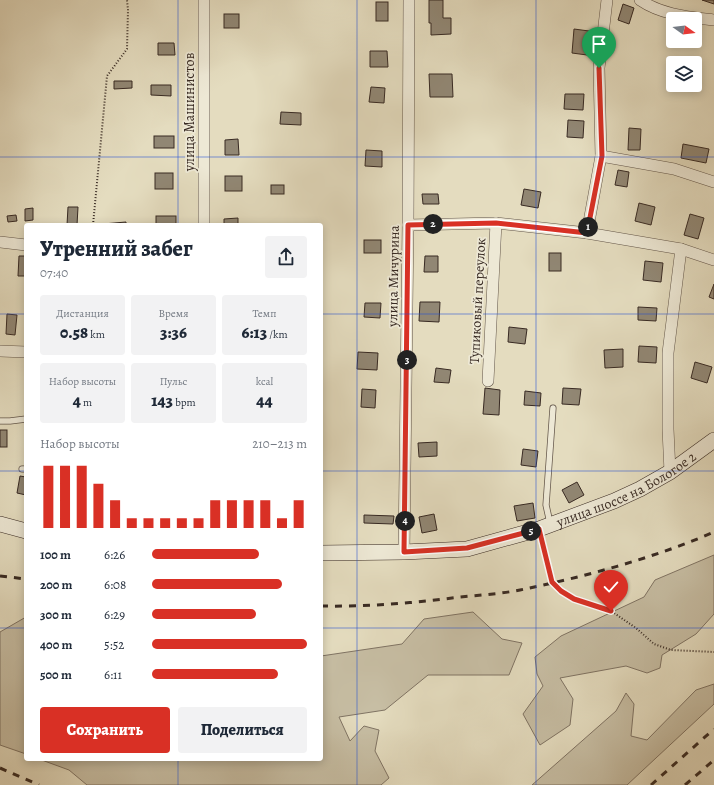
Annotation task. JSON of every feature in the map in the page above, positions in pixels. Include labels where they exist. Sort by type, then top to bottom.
[{"type":"street","name":"улица Машинистов","points":[[204,0],[204,223]]},
{"type":"street","name":"улица Мичурина","points":[[404,552],[409,0]]},
{"type":"street","points":[[587,233],[602,156],[599,68],[607,0]]},
{"type":"street","points":[[640,0],[647,5],[673,14],[714,20]]},
{"type":"street","points":[[602,156],[674,169],[714,182]]},
{"type":"street","points":[[408,225],[496,223],[587,233],[681,249],[714,260]]},
{"type":"street","name":"Тупиковый переулок","points":[[488,381],[496,223]]},
{"type":"street","points":[[0,242],[24,245]]},
{"type":"street","points":[[670,472],[668,429],[668,353],[681,249]]},
{"type":"street","points":[[0,351],[24,352]]},
{"type":"street","name":"улица шоссе на Бологое 2","points":[[323,553],[404,552],[467,548],[545,528],[614,501],[640,489],[670,472],[714,440]]},
{"type":"street","points":[[0,524],[24,530]]},
{"type":"lane","points":[[545,528],[553,408]]},
{"type":"lane","points":[[0,420],[10,421],[24,419]]},
{"type":"path","points":[[93,223],[107,76],[127,49],[127,0]]},
{"type":"path","points":[[545,528],[552,582],[561,591],[574,599],[611,611],[636,628],[654,644],[671,650],[714,652]]},
{"type":"shaded area","points":[[714,555],[714,614],[696,634],[662,655],[660,668],[647,673],[626,666],[560,678],[573,699],[570,725],[540,745],[523,714],[543,686],[537,674],[535,657],[561,636],[644,597],[655,580]]},
{"type":"shaded area","points":[[473,612],[502,639],[522,643],[509,675],[428,675],[385,710],[339,717],[350,741],[364,726],[379,730],[375,751],[389,778],[381,785],[87,785],[69,770],[44,761],[323,761],[323,656],[402,644],[424,619]]},
{"type":"shaded area","points":[[24,618],[24,753],[0,745],[0,632]]},
{"type":"shaded area","points":[[714,684],[714,704],[627,785],[532,785],[616,711],[626,693],[634,704],[631,736],[647,740],[696,690]]},
{"type":"building","points":[[429,0],[443,0],[443,18],[451,18],[451,34],[431,35],[431,23],[429,23]]},
{"type":"building","points":[[702,0],[714,0],[714,4]]},
{"type":"building","points":[[376,2],[388,2],[388,21],[376,21]]},
{"type":"building","points":[[623,4],[634,8],[629,24],[618,20]]},
{"type":"building","points":[[224,14],[239,14],[239,28],[224,28]]},
{"type":"building","points":[[574,29],[589,31],[587,55],[572,53]]},
{"type":"building","points":[[158,43],[174,43],[175,55],[158,55]]},
{"type":"building","points":[[370,51],[387,51],[388,67],[370,67]]},
{"type":"building","points":[[429,74],[452,74],[453,97],[430,97]]},
{"type":"building","points":[[114,81],[132,81],[132,88],[114,89]]},
{"type":"building","points":[[151,85],[171,85],[171,96],[151,95]]},
{"type":"building","points":[[371,87],[385,88],[384,103],[369,102]]},
{"type":"building","points":[[565,94],[584,94],[583,110],[564,109]]},
{"type":"building","points":[[281,112],[301,113],[301,125],[280,124]]},
{"type":"building","points":[[568,120],[584,121],[583,138],[567,137]]},
{"type":"building","points":[[629,128],[641,129],[640,150],[628,150]]},
{"type":"building","points":[[154,136],[174,136],[174,148],[154,148]]},
{"type":"building","points":[[238,139],[239,155],[225,155],[225,140]]},
{"type":"building","points":[[683,144],[709,149],[706,163],[681,158]]},
{"type":"building","points":[[366,150],[382,151],[382,167],[365,166]]},
{"type":"building","points":[[618,170],[629,172],[627,187],[615,185]]},
{"type":"building","points":[[155,173],[173,173],[173,189],[155,189]]},
{"type":"building","points":[[225,176],[242,176],[242,191],[225,191]]},
{"type":"building","points":[[271,185],[284,185],[284,194],[271,194]]},
{"type":"building","points":[[524,189],[541,192],[538,208],[521,205]]},
{"type":"building","points":[[422,194],[438,194],[439,204],[423,204]]},
{"type":"building","points":[[639,203],[655,207],[651,225],[635,221]]},
{"type":"building","points":[[68,207],[78,207],[77,223],[67,223]]},
{"type":"building","points":[[33,208],[33,220],[25,221],[25,209]]},
{"type":"building","points":[[690,214],[704,218],[698,239],[684,235]]},
{"type":"building","points":[[16,215],[17,221],[8,222],[7,216]]},
{"type":"building","points":[[156,216],[176,216],[176,223],[156,223]]},
{"type":"building","points":[[238,218],[238,223],[224,223],[224,219]]},
{"type":"building","points":[[364,240],[381,240],[381,253],[364,253]]},
{"type":"building","points":[[549,253],[561,253],[561,271],[549,271]]},
{"type":"building","points":[[19,256],[24,256],[24,276],[18,276]]},
{"type":"building","points":[[425,256],[438,256],[438,272],[424,272]]},
{"type":"building","points":[[645,261],[663,263],[661,282],[643,280]]},
{"type":"building","points":[[714,284],[714,299],[709,297]]},
{"type":"building","points":[[420,302],[440,302],[439,322],[419,321]]},
{"type":"building","points":[[365,303],[381,303],[380,318],[364,317]]},
{"type":"building","points":[[638,307],[657,308],[656,321],[638,320]]},
{"type":"building","points":[[7,314],[17,315],[15,335],[6,334]]},
{"type":"building","points":[[509,327],[527,329],[525,344],[508,342]]},
{"type":"building","points":[[639,346],[657,347],[656,363],[638,362]]},
{"type":"building","points":[[623,349],[623,367],[605,368],[604,350]]},
{"type":"building","points":[[358,352],[378,353],[377,370],[357,369]]},
{"type":"building","points":[[695,362],[712,367],[707,383],[691,378]]},
{"type":"building","points":[[436,368],[451,370],[449,383],[434,382]]},
{"type":"building","points":[[485,388],[500,390],[499,415],[483,414]]},
{"type":"building","points":[[563,388],[581,389],[579,405],[562,404]]},
{"type":"building","points":[[362,389],[376,390],[375,408],[361,407]]},
{"type":"building","points":[[525,391],[541,393],[540,406],[524,405]]},
{"type":"building","points":[[0,430],[7,430],[7,447],[0,447]]},
{"type":"building","points":[[437,442],[437,456],[419,457],[418,443]]},
{"type":"building","points":[[523,449],[538,451],[536,467],[521,465]]},
{"type":"building","points":[[20,476],[24,477],[24,495],[17,493]]},
{"type":"building","points":[[577,482],[584,495],[569,503],[562,490]]},
{"type":"building","points":[[533,503],[535,518],[517,521],[514,506]]},
{"type":"building","points":[[434,514],[437,530],[422,533],[419,517]]},
{"type":"building","points":[[364,515],[394,516],[393,524],[364,523]]},
{"type":"railway","points":[[323,606],[408,603],[520,590],[618,566],[667,550],[714,532]]},
{"type":"railway","points":[[0,576],[24,579]]},
{"type":"railway","points":[[651,785],[714,729]]},
{"type":"railway","points":[[685,785],[714,760]]},
{"type":"railway","points":[[0,768],[39,785]]},
{"type":"route","points":[[599,68],[602,156],[587,233],[496,223],[408,225],[404,552],[467,548],[539,529],[552,582],[561,591],[574,599],[611,611]]}]
